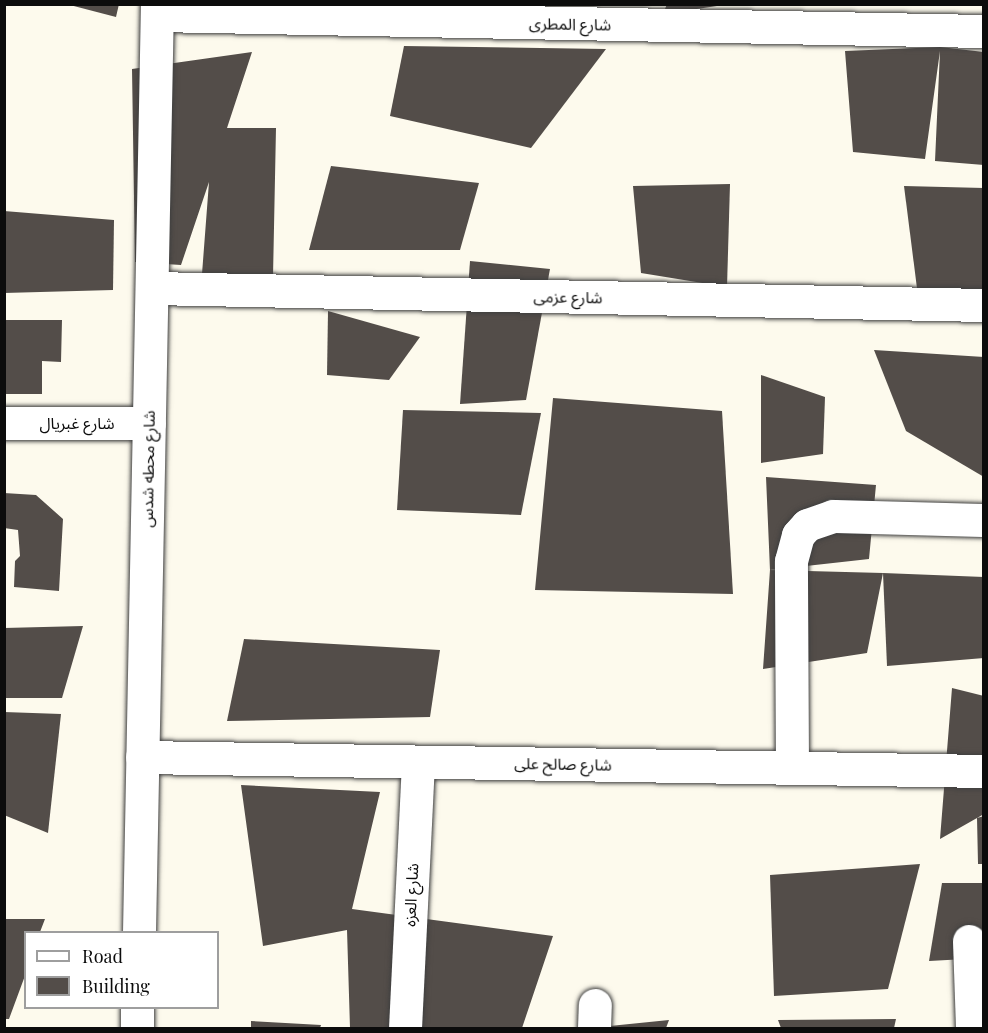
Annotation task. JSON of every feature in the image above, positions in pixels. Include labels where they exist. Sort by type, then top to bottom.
[{"type":"street","name":"شارع المطرى","points":[[157,10],[758,16],[984,31]]},
{"type":"street","name":"شارع محطه شدس","points":[[139,931],[157,10]]},
{"type":"street","name":"شارع عزمى","points":[[152,288],[984,305]]},
{"type":"street","name":"شارع غبريال","points":[[4,423],[149,423]]},
{"type":"street","points":[[792,768],[791,561],[798,535],[820,518],[832,516],[984,520]]},
{"type":"street","name":"شارع صالح على","points":[[142,757],[984,771]]},
{"type":"street","name":"شارع العزه","points":[[405,1029],[418,762]]},
{"type":"street","points":[[969,941],[972,1029]]},
{"type":"street","points":[[137,1009],[137,1029]]},
{"type":"building","points":[[66,4],[119,4],[116,17]]},
{"type":"building","points":[[667,4],[717,4],[717,6],[663,14]]},
{"type":"building","points":[[404,46],[606,49],[531,148],[390,116]]},
{"type":"building","points":[[940,47],[984,52],[984,165],[935,161],[940,51],[925,159],[853,152],[845,51]]},
{"type":"building","points":[[252,52],[227,128],[276,128],[273,277],[202,274],[209,182],[181,265],[135,262],[132,69]]},
{"type":"building","points":[[331,166],[479,183],[460,250],[309,250]]},
{"type":"building","points":[[730,184],[727,287],[641,273],[633,186]]},
{"type":"building","points":[[904,186],[984,188],[984,296],[919,304]]},
{"type":"building","points":[[4,211],[114,220],[113,290],[4,293]]},
{"type":"building","points":[[470,261],[550,269],[526,400],[460,404]]},
{"type":"building","points":[[328,311],[420,337],[389,380],[327,375]]},
{"type":"building","points":[[4,320],[62,320],[61,362],[42,361],[42,394],[4,394]]},
{"type":"building","points":[[874,350],[984,357],[984,477],[906,431]]},
{"type":"building","points":[[761,375],[825,397],[823,454],[761,463]]},
{"type":"building","points":[[553,398],[722,411],[733,594],[535,590]]},
{"type":"building","points":[[403,410],[541,413],[521,515],[397,510]]},
{"type":"building","points":[[766,477],[876,485],[869,559],[770,570]]},
{"type":"building","points":[[4,493],[36,495],[63,519],[59,591],[14,587],[15,561],[20,556],[18,530],[4,528]]},
{"type":"building","points":[[770,570],[883,573],[867,653],[763,669]]},
{"type":"building","points":[[883,573],[984,577],[984,658],[887,666]]},
{"type":"building","points":[[83,626],[62,698],[4,698],[4,628]]},
{"type":"building","points":[[244,639],[440,650],[430,717],[227,721]]},
{"type":"building","points":[[952,688],[984,696],[984,814],[940,839]]},
{"type":"building","points":[[4,712],[61,714],[48,833],[4,815]]},
{"type":"building","points":[[241,785],[380,792],[352,909],[553,936],[522,1028],[350,1028],[347,930],[263,946]]},
{"type":"building","points":[[984,816],[984,864],[978,864],[977,818]]},
{"type":"building","points":[[920,864],[888,989],[774,996],[770,875]]},
{"type":"building","points":[[942,883],[984,883],[984,958],[929,961]]},
{"type":"building","points":[[4,919],[45,919],[40,931],[24,931],[24,978],[9,1019],[4,1019]]},
{"type":"building","points":[[896,1019],[894,1028],[781,1028],[778,1020]]},
{"type":"building","points":[[669,1020],[666,1028],[600,1028],[600,1027]]},
{"type":"building","points":[[251,1021],[321,1025],[320,1028],[251,1028]]}]
